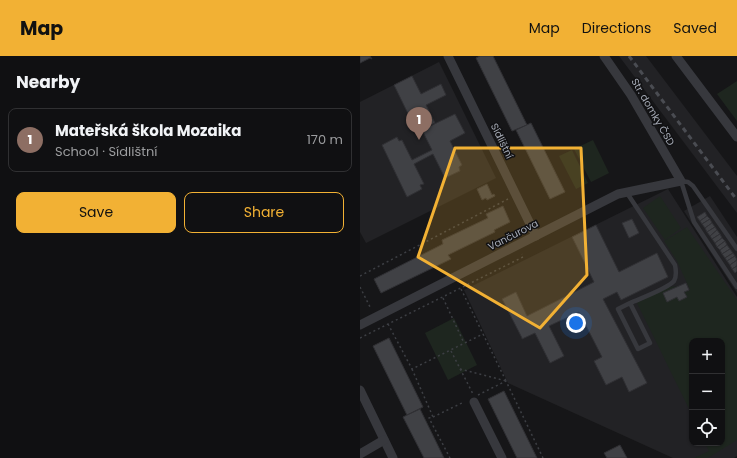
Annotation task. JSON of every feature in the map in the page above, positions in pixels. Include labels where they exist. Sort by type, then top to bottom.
[{"type":"street","name":"Sídlištní","points":[[448,56],[536,236]]},
{"type":"street","name":"Str. domky ČSD","points":[[604,56],[631,95],[681,181]]},
{"type":"street","points":[[676,56],[737,137]]},
{"type":"street","name":"Vančurova","points":[[360,325],[626,191],[681,181]]},
{"type":"street","points":[[360,390],[393,458]]},
{"type":"street","points":[[474,399],[502,458]]},
{"type":"street","points":[[360,454],[384,440]]},
{"type":"lane","points":[[737,249],[693,186],[688,182],[681,181],[694,222],[737,287]]},
{"type":"lane","points":[[626,191],[675,265],[676,273],[674,280],[668,285],[630,303],[618,309],[638,349],[650,343],[630,303]]},
{"type":"path","points":[[360,276],[511,198]]},
{"type":"path","points":[[360,338],[523,257],[520,244]]},
{"type":"path","points":[[360,287],[372,311]]},
{"type":"path","points":[[461,289],[543,458]]},
{"type":"path","points":[[443,298],[464,344]]},
{"type":"path","points":[[388,324],[412,369],[434,417]]},
{"type":"path","points":[[412,369],[483,334]]},
{"type":"path","points":[[451,351],[474,399]]},
{"type":"path","points":[[460,369],[506,381]]},
{"type":"path","points":[[450,458],[429,418],[474,399],[506,381]]},
{"type":"highlighted area","points":[[455,148],[581,148],[587,275],[540,328],[418,257]]},
{"type":"shaded area","points":[[619,56],[646,56],[737,176],[737,213]]},
{"type":"shaded area","points":[[439,62],[496,178],[366,243],[360,232],[360,102]]},
{"type":"shaded area","points":[[737,81],[737,121],[717,94]]},
{"type":"shaded area","points":[[593,140],[609,173],[591,182],[574,149]]},
{"type":"shaded area","points":[[572,150],[588,183],[576,189],[559,156]]},
{"type":"shaded area","points":[[668,189],[737,297],[737,456],[734,458],[673,458],[508,383],[464,290]]},
{"type":"shaded area","points":[[660,196],[681,228],[665,240],[643,208]]},
{"type":"shaded area","points":[[710,196],[737,237],[737,293],[684,211]]},
{"type":"shaded area","points":[[687,227],[737,300],[737,440],[708,458],[694,458],[709,451],[706,446],[725,446],[725,338],[689,338],[689,409],[637,303],[669,287],[679,286],[663,293],[667,301],[677,297],[679,301],[687,297],[684,292],[690,290],[677,261],[664,241]]},
{"type":"shaded area","points":[[454,318],[477,365],[448,380],[425,333]]},
{"type":"building","points":[[360,56],[370,56],[372,59],[370,58],[360,63]]},
{"type":"building","points":[[480,56],[493,56],[527,125],[512,131],[476,58]]},
{"type":"building","points":[[412,76],[421,94],[441,84],[446,95],[426,105],[435,123],[417,132],[394,85]]},
{"type":"building","points":[[455,114],[465,133],[450,141],[462,165],[459,167],[460,171],[445,178],[433,154],[414,164],[424,184],[420,185],[422,189],[407,197],[382,145],[397,137],[399,141],[402,140],[412,160],[432,150],[422,130]]},
{"type":"building","points":[[531,123],[565,192],[550,199],[516,130]]},
{"type":"building","points":[[487,184],[492,195],[494,194],[495,196],[487,200],[486,198],[482,200],[477,189]]},
{"type":"building","points":[[503,206],[510,222],[494,230],[495,232],[448,255],[451,259],[381,293],[374,279],[443,244],[442,240],[488,218],[486,214]]},
{"type":"building","points":[[705,212],[707,216],[700,221],[697,217]]},
{"type":"building","points":[[707,216],[710,219],[702,224],[700,221]]},
{"type":"building","points":[[632,219],[639,233],[629,238],[622,223]]},
{"type":"building","points":[[710,219],[712,223],[705,228],[702,224]]},
{"type":"building","points":[[712,223],[715,227],[707,232],[705,228]]},
{"type":"building","points":[[596,225],[619,272],[657,253],[668,277],[621,300],[617,292],[603,299],[647,383],[629,392],[622,377],[606,385],[594,361],[602,357],[579,312],[549,326],[564,356],[550,363],[535,333],[522,339],[502,299],[516,292],[527,316],[594,282],[572,237]]},
{"type":"building","points":[[715,227],[717,230],[710,236],[707,232]]},
{"type":"building","points":[[717,230],[720,234],[712,239],[710,236]]},
{"type":"building","points":[[720,234],[722,238],[715,243],[712,239]]},
{"type":"building","points":[[722,238],[725,241],[717,247],[715,243]]},
{"type":"building","points":[[725,241],[727,245],[720,250],[717,247]]},
{"type":"building","points":[[727,245],[730,249],[722,254],[720,250]]},
{"type":"building","points":[[730,249],[733,253],[725,258],[722,254]]},
{"type":"building","points":[[733,253],[735,256],[727,261],[725,258]]},
{"type":"building","points":[[735,256],[737,260],[730,265],[727,261]]},
{"type":"building","points":[[737,260],[737,266],[732,269],[730,265]]},
{"type":"building","points":[[737,266],[737,271],[735,273],[732,269]]},
{"type":"building","points":[[686,283],[689,290],[684,292],[687,297],[679,301],[677,297],[667,302],[663,293]]},
{"type":"building","points":[[389,338],[423,407],[407,415],[373,346]]},
{"type":"building","points":[[504,391],[537,458],[517,458],[488,399]]},
{"type":"building","points":[[420,409],[444,458],[424,458],[403,417]]},
{"type":"building","points":[[620,445],[627,458],[607,458],[604,453]]},
{"type":"railway","points":[[629,56],[737,200]]},
{"type":"place","name":"Mateřská škola Mozaika","points":[[419,140]]}]
